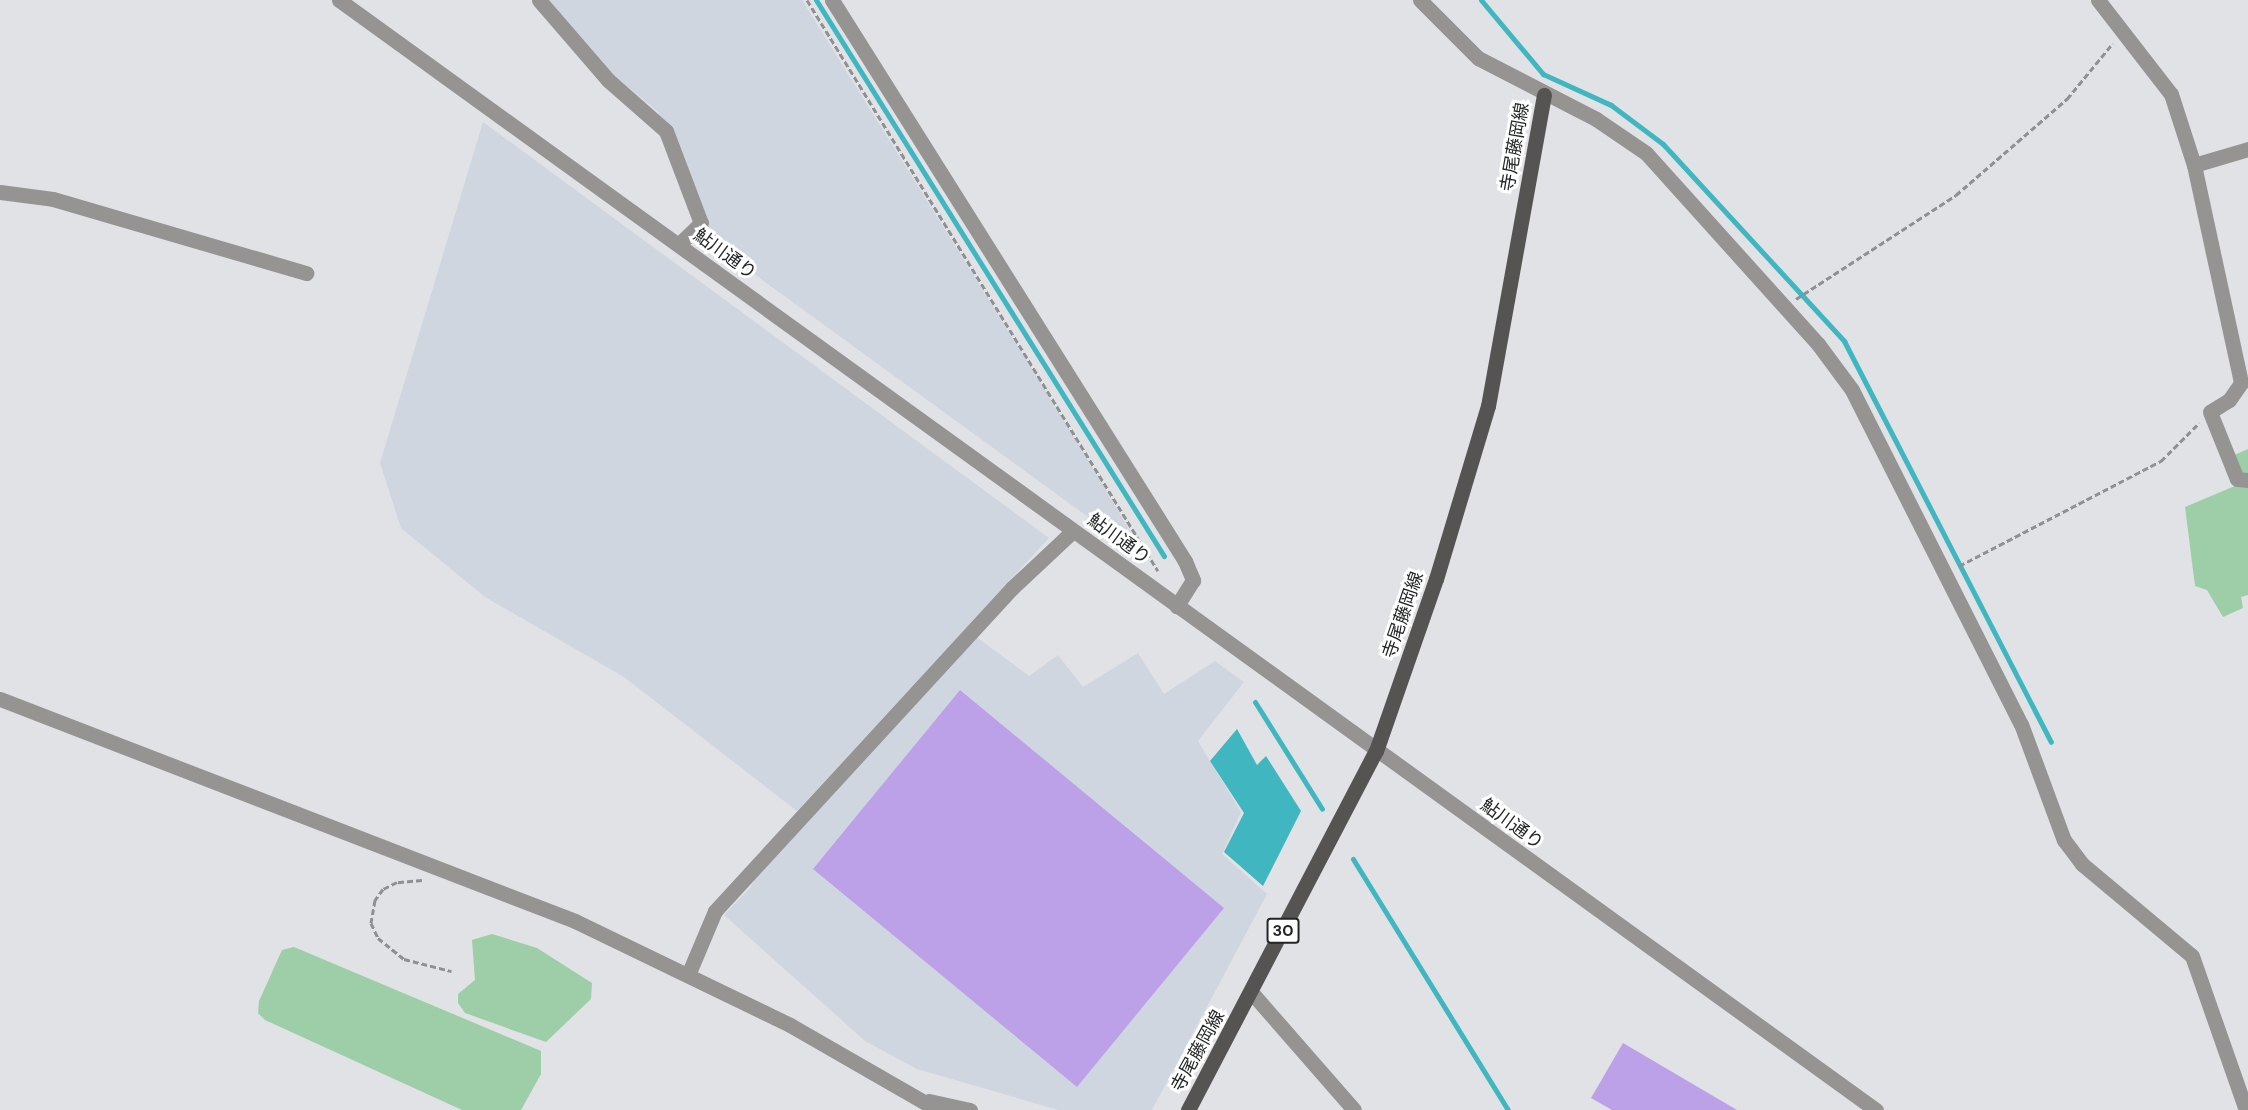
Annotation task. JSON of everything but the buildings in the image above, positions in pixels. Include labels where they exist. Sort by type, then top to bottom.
[{"type":"main road","name":"寺尾藤岡線","points":[[1188,1110],[1252,993],[1376,750],[1436,579],[1488,406],[1544,95]]},
{"type":"street","name":"鮎川通り","points":[[339,0],[1876,1110]]},
{"type":"street","points":[[539,0],[608,80],[666,131],[701,223],[679,244]]},
{"type":"street","points":[[832,0],[1185,561],[1193,580],[1177,606]]},
{"type":"street","points":[[1420,0],[1478,58],[1544,95],[1596,119],[1646,153],[1785,307],[1852,390],[2020,724],[2064,840],[2082,864],[2192,956],[2246,1110]]},
{"type":"street","points":[[2098,0],[2171,94],[2194,165],[2241,383],[2229,400],[2210,412],[2237,479],[2248,480]]},
{"type":"street","points":[[2194,165],[2248,149]]},
{"type":"street","points":[[0,192],[52,199],[306,273]]},
{"type":"street","points":[[688,975],[715,911],[1024,579],[1074,531]]},
{"type":"street","points":[[0,699],[575,921],[790,1025],[938,1110]]},
{"type":"street","points":[[1252,993],[1354,1110]]},
{"type":"street","points":[[915,1098],[970,1110]]},
{"type":"path","points":[[807,0],[1159,574]]},
{"type":"path","points":[[1785,307],[1956,195],[2067,99],[2104,49],[2125,35]]},
{"type":"path","points":[[1944,574],[2161,460],[2210,412]]},
{"type":"path","points":[[428,881],[397,882],[383,889],[375,900],[371,923],[378,938],[404,959],[452,971]]},
{"type":"shaded area","points":[[546,0],[802,0],[1078,443],[1134,538],[1132,549],[699,234],[672,132],[657,111],[612,74]]},
{"type":"shaded area","points":[[483,122],[1049,538],[797,811],[624,677],[485,597],[401,528],[380,463]]},
{"type":"shaded area","points":[[975,636],[1029,676],[1058,655],[1083,687],[1138,653],[1164,694],[1215,661],[1244,682],[1198,741],[1241,812],[1222,854],[1267,894],[1152,1110],[1058,1110],[917,1069],[865,1041],[724,915],[750,888],[765,861]]},
{"type":"green space","points":[[2248,449],[2248,595],[2241,597],[2243,608],[2223,617],[2207,590],[2195,586],[2185,507],[2242,483],[2232,456]]},
{"type":"green space","points":[[492,934],[537,948],[592,983],[591,999],[546,1042],[465,1013],[458,1003],[458,994],[475,980],[472,940]]},
{"type":"green space","points":[[294,947],[541,1051],[541,1074],[521,1110],[462,1110],[265,1020],[258,1013],[259,1001],[282,950]]},
{"type":"water","points":[[1237,729],[1257,765],[1266,756],[1301,811],[1263,886],[1224,852],[1244,813],[1210,761]]},
{"type":"waterway","points":[[816,0],[1164,556]]},
{"type":"waterway","points":[[1481,0],[1543,74],[1611,105],[1663,144],[1844,341],[2051,742]]},
{"type":"waterway","points":[[1255,702],[1322,809]]},
{"type":"waterway","points":[[1353,859],[1508,1110]]}]
